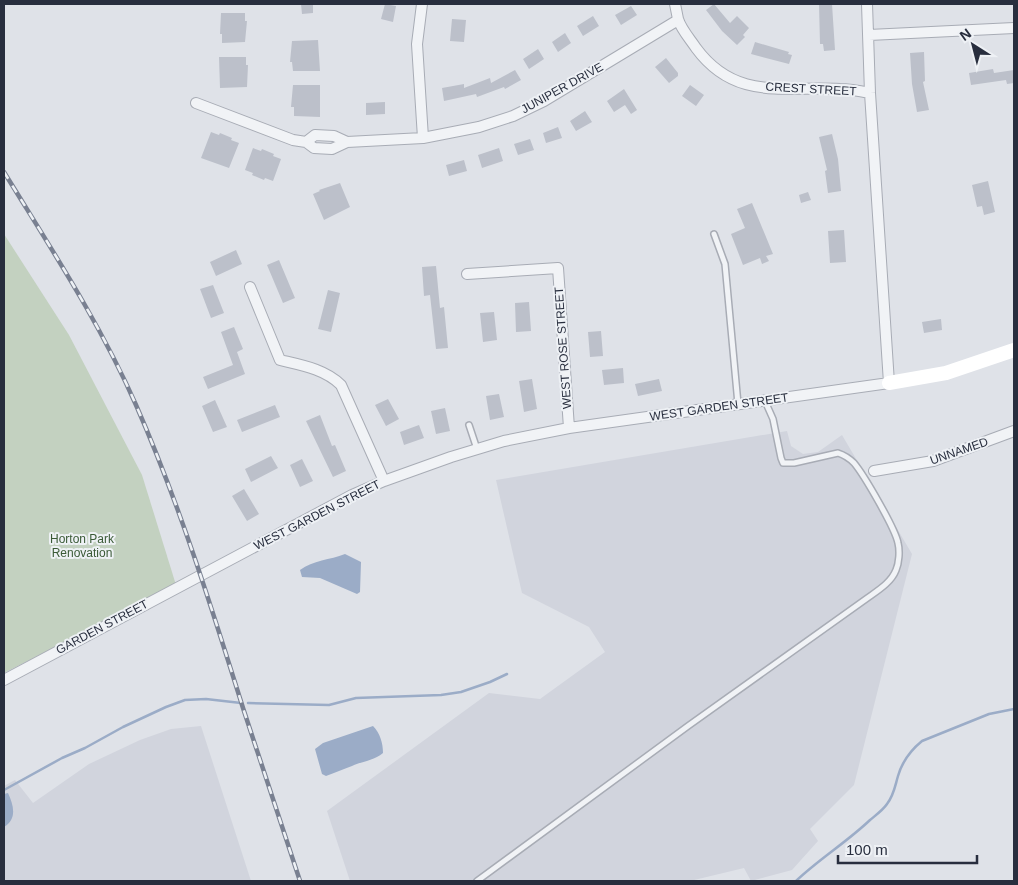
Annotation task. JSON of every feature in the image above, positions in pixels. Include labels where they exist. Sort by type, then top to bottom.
[{"type":"street","points":[[422,4],[417,44],[423,138]]},
{"type":"street","name":"CREST STREET","points":[[675,4],[678,20],[699,52],[722,74],[736,81],[748,86],[783,90],[840,89],[870,93]]},
{"type":"street","points":[[867,4],[870,93],[889,383],[946,373],[1014,350]]},
{"type":"street","name":"JUNIPER DRIVE","points":[[196,103],[293,140],[306,142],[315,135],[334,136],[347,142],[423,138],[479,128],[513,116],[544,101],[678,20]]},
{"type":"street","points":[[869,35],[1014,28]]},
{"type":"street","name":"WEST ROSE STREET","points":[[467,274],[558,268],[569,428]]},
{"type":"street","points":[[250,287],[280,360],[333,376],[340,385],[348,398],[384,481]]},
{"type":"street","name":"WEST GARDEN STREET","points":[[200,575],[330,506],[384,481],[504,441],[569,428],[889,383]]},
{"type":"street","name":"UNNAMED","points":[[874,471],[933,461],[1014,431]]},
{"type":"street","name":"GARDEN STREET","points":[[4,680],[200,575]]},
{"type":"lane","points":[[714,234],[724,264],[738,404]]},
{"type":"lane","points":[[477,881],[688,726],[866,599],[887,583],[897,569],[899,545],[895,534],[853,462],[845,455],[838,453],[794,463],[783,463],[773,420],[765,400]]},
{"type":"lane","points":[[469,425],[477,449]]},
{"type":"shaded area","points":[[787,431],[791,446],[803,454],[818,452],[842,435],[912,554],[854,785],[810,829],[818,841],[792,870],[751,881],[744,868],[690,881],[350,881],[327,811],[489,693],[540,699],[605,652],[589,627],[522,593],[496,480]]},
{"type":"shaded area","points":[[201,726],[251,881],[4,881],[4,786],[15,780],[33,803],[89,764],[140,740],[171,729]]},
{"type":"green space","name":"Horton Park Renovation","points":[[4,234],[69,335],[142,475],[176,585],[4,673]]},
{"type":"water","points":[[345,554],[361,562],[360,592],[357,594],[320,578],[302,577],[300,570],[305,567]]},
{"type":"water","points":[[373,726],[381,738],[383,753],[326,776],[322,774],[315,749],[323,743]]},
{"type":"water","points":[[8,793],[12,803],[13,816],[4,827],[4,794]]},
{"type":"building","points":[[301,4],[313,4],[313,13],[302,14]]},
{"type":"building","points":[[385,4],[396,6],[393,22],[381,19]]},
{"type":"building","points":[[714,4],[730,23],[737,16],[749,28],[743,35],[745,37],[737,45],[722,31],[706,10]]},
{"type":"building","points":[[819,4],[832,4],[835,50],[824,51],[823,44],[820,44]]},
{"type":"building","points":[[631,6],[637,15],[621,25],[615,15]]},
{"type":"building","points":[[221,13],[245,13],[245,21],[247,21],[245,42],[222,43],[222,34],[220,34]]},
{"type":"building","points":[[593,16],[599,26],[583,36],[577,26]]},
{"type":"building","points":[[452,19],[466,20],[464,42],[450,41]]},
{"type":"building","points":[[565,33],[571,43],[558,52],[552,42]]},
{"type":"building","points":[[318,40],[320,71],[293,71],[292,62],[290,62],[292,41]]},
{"type":"building","points":[[755,42],[789,52],[788,54],[792,55],[789,64],[751,54]]},
{"type":"building","points":[[538,49],[544,59],[529,69],[523,59]]},
{"type":"building","points":[[924,52],[925,81],[923,82],[929,110],[917,112],[912,84],[910,53]]},
{"type":"building","points":[[219,57],[246,57],[246,65],[248,65],[247,87],[220,88]]},
{"type":"building","points":[[666,58],[678,73],[678,76],[669,83],[655,67]]},
{"type":"building","points":[[993,69],[994,73],[1014,70],[1014,83],[1007,84],[1006,80],[971,85],[969,73]]},
{"type":"building","points":[[515,70],[521,80],[505,89],[504,87],[477,97],[476,94],[444,101],[442,88],[464,84],[464,88],[490,78],[491,83]]},
{"type":"building","points":[[293,85],[320,85],[320,117],[294,116],[294,107],[291,107]]},
{"type":"building","points":[[690,85],[704,95],[696,106],[682,96]]},
{"type":"building","points":[[624,89],[637,110],[631,114],[625,105],[614,112],[607,101]]},
{"type":"building","points":[[385,102],[385,114],[366,115],[366,103]]},
{"type":"building","points":[[585,111],[592,122],[576,131],[570,121]]},
{"type":"building","points":[[558,127],[562,138],[546,143],[543,133]]},
{"type":"building","points":[[211,132],[219,135],[220,133],[239,143],[229,168],[201,158]]},
{"type":"building","points":[[832,134],[838,159],[841,191],[828,193],[825,171],[827,170],[819,137]]},
{"type":"building","points":[[530,139],[534,150],[518,155],[514,144]]},
{"type":"building","points":[[253,148],[261,151],[262,149],[281,159],[273,181],[265,178],[264,180],[245,170]]},
{"type":"building","points":[[499,148],[503,161],[482,168],[478,155]]},
{"type":"building","points":[[464,160],[467,171],[449,176],[446,165]]},
{"type":"building","points":[[988,181],[995,212],[984,215],[982,206],[977,207],[972,185]]},
{"type":"building","points":[[340,183],[350,207],[324,220],[313,194]]},
{"type":"building","points":[[808,192],[811,200],[801,203],[799,195]]},
{"type":"building","points":[[752,203],[773,254],[766,256],[769,261],[762,264],[760,258],[743,265],[731,234],[745,228],[737,209]]},
{"type":"building","points":[[844,230],[846,262],[830,263],[828,231]]},
{"type":"building","points":[[236,250],[242,264],[216,276],[210,262]]},
{"type":"building","points":[[279,260],[295,298],[283,303],[267,265]]},
{"type":"building","points":[[436,266],[440,308],[444,307],[448,348],[436,349],[430,295],[424,296],[422,267]]},
{"type":"building","points":[[213,285],[224,313],[211,318],[200,289]]},
{"type":"building","points":[[328,290],[340,293],[331,332],[318,329]]},
{"type":"building","points":[[529,302],[531,331],[516,332],[515,303]]},
{"type":"building","points":[[494,312],[497,340],[483,342],[480,313]]},
{"type":"building","points":[[941,319],[942,330],[924,333],[922,322]]},
{"type":"building","points":[[234,327],[243,349],[237,352],[245,374],[208,389],[203,377],[233,365],[221,332]]},
{"type":"building","points":[[601,331],[603,356],[590,357],[588,332]]},
{"type":"building","points":[[623,368],[624,383],[604,385],[602,370]]},
{"type":"building","points":[[532,379],[537,409],[524,412],[519,381]]},
{"type":"building","points":[[659,379],[662,391],[638,396],[635,384]]},
{"type":"building","points":[[499,394],[504,417],[490,420],[486,396]]},
{"type":"building","points":[[388,399],[399,419],[386,426],[375,405]]},
{"type":"building","points":[[215,400],[227,427],[213,432],[202,406]]},
{"type":"building","points":[[275,405],[280,417],[242,432],[237,420]]},
{"type":"building","points":[[445,408],[450,431],[436,434],[431,411]]},
{"type":"building","points":[[320,415],[332,446],[335,445],[346,471],[333,477],[306,421]]},
{"type":"building","points":[[419,425],[424,438],[404,445],[400,432]]},
{"type":"building","points":[[271,456],[278,468],[251,482],[245,469]]},
{"type":"building","points":[[302,459],[313,481],[300,487],[290,465]]},
{"type":"building","points":[[244,489],[259,514],[247,521],[232,496]]},
{"type":"waterway","points":[[248,703],[329,705],[356,698],[441,695],[461,692],[507,674]]},
{"type":"waterway","points":[[4,790],[123,727],[185,700],[206,699],[241,703]]},
{"type":"waterway","points":[[796,881],[884,808],[893,794],[904,761],[922,741],[989,714],[1014,709]]},
{"type":"railway","points":[[4,172],[91,315],[122,375],[152,442],[194,555],[300,881]]}]
